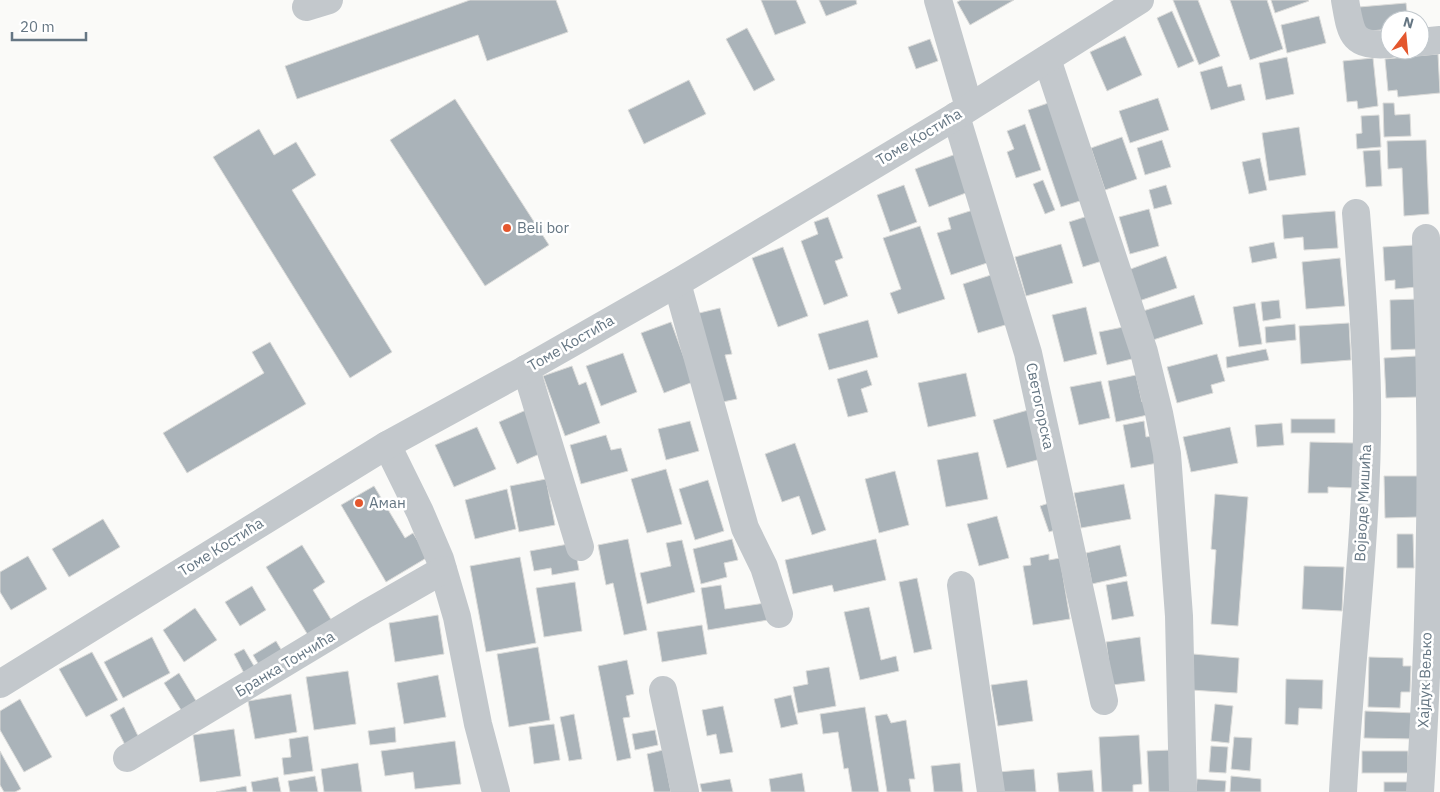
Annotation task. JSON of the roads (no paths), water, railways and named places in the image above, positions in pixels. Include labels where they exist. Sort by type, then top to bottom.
[{"type":"street","name":"Светогорска","points":[[938,0],[962,111],[1028,353],[1104,701]]},
{"type":"street","name":"Томе Костића","points":[[0,684],[386,445],[526,369],[677,283],[962,111],[1140,0]]},
{"type":"street","points":[[1345,0],[1354,36],[1362,42],[1380,44]]},
{"type":"street","points":[[1048,58],[1144,352],[1167,454],[1179,616],[1182,792]]},
{"type":"street","name":"Војводе Мишића","points":[[1343,792],[1364,503],[1367,396],[1365,312],[1356,213]]},
{"type":"street","name":"Хајдук Вељко","points":[[1420,792],[1429,521],[1430,401],[1426,238]]},
{"type":"street","points":[[677,283],[745,528],[764,567],[779,614]]},
{"type":"street","points":[[526,369],[580,547]]},
{"type":"street","points":[[386,445],[420,512],[443,570],[457,617],[478,724],[496,792]]},
{"type":"street","name":"Бранка Тончића","points":[[127,758],[366,614],[443,570]]},
{"type":"street","points":[[961,585],[991,792]]},
{"type":"street","points":[[663,690],[685,792]]},
{"type":"place","name":"Beli bor","points":[[507,228]]},
{"type":"place","name":"Аман","points":[[359,503]]}]
